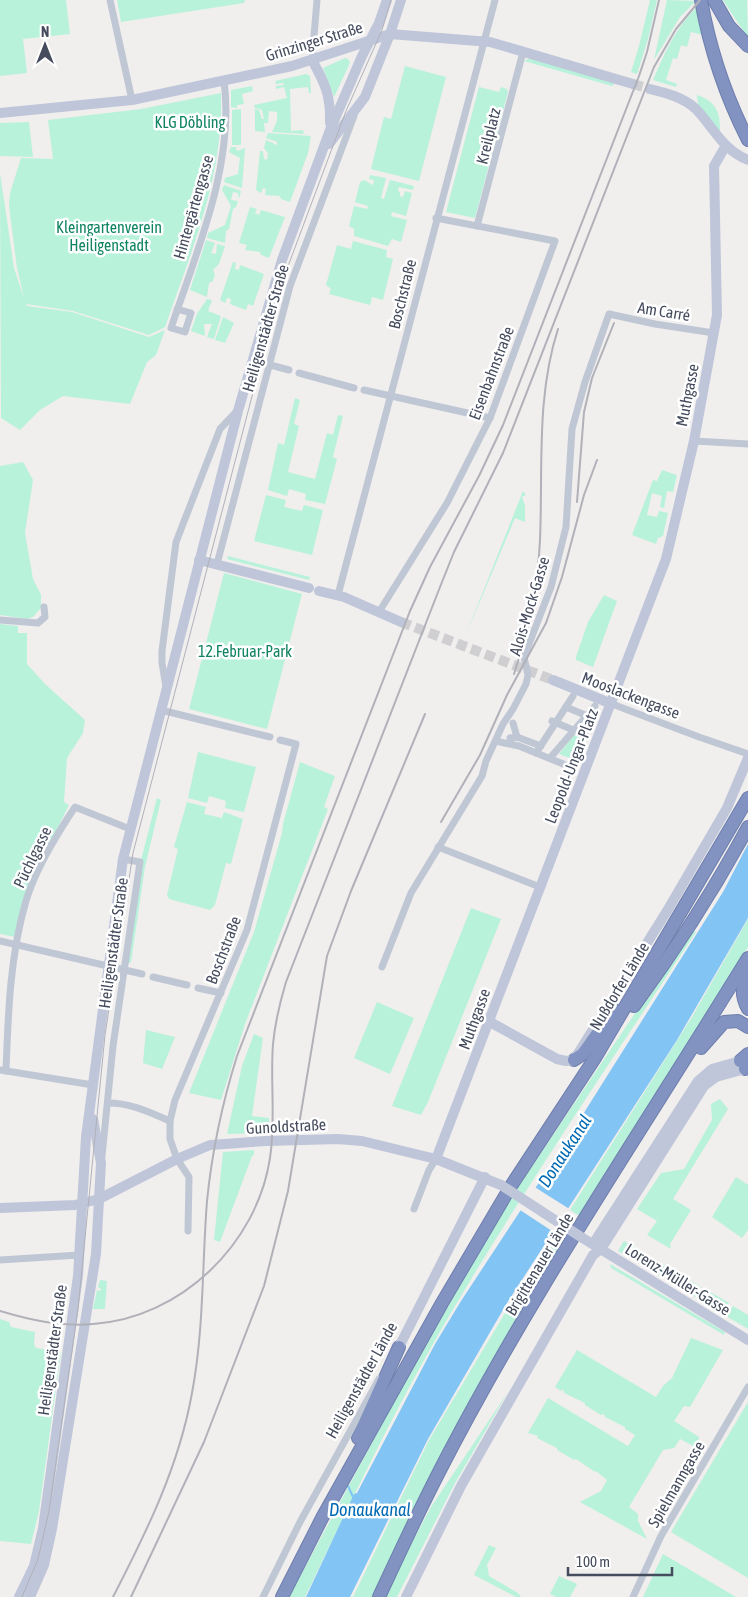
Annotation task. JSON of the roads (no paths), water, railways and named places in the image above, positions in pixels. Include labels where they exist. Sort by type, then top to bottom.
[{"type":"highway","points":[[701,0],[707,34],[722,83],[748,140]]},
{"type":"highway","points":[[714,0],[729,26],[748,46]]},
{"type":"highway","points":[[727,836],[748,786]]},
{"type":"highway","name":"Nußdorfer Lände","points":[[503,1184],[595,1058],[748,798]]},
{"type":"highway","points":[[595,1058],[668,960],[706,900],[748,827]]},
{"type":"highway","points":[[574,1060],[583,1054],[656,946],[675,922]]},
{"type":"highway","name":"Brigittenauer Lände","points":[[379,1597],[438,1474],[506,1350],[579,1228],[748,958]]},
{"type":"highway","points":[[748,971],[742,989],[743,998],[748,1009]]},
{"type":"highway","points":[[669,1086],[679,1081],[704,1043],[724,1022],[738,1021],[748,1027]]},
{"type":"highway","name":"Heiligenstädter Lände","points":[[282,1597],[322,1518],[442,1302],[503,1184]]},
{"type":"highway","points":[[322,1518],[399,1347]]},
{"type":"main road","name":"Heiligenstädter Straße","points":[[19,1597],[34,1566],[43,1528],[79,1255],[86,1137],[107,966],[123,859],[238,411],[282,260],[330,130],[387,0]]},
{"type":"main road","name":"Heiligenstädter Straße","points":[[322,153],[365,96],[390,34],[401,0]]},
{"type":"main road","name":"Grinzinger Straße","points":[[0,113],[132,100],[312,60],[390,34],[483,41],[633,84]]},
{"type":"main road","points":[[312,60],[326,85],[330,101],[330,130]]},
{"type":"main road","points":[[650,89],[683,100],[695,109],[726,147],[746,159]]},
{"type":"main road","name":"Muthgasse","points":[[612,704],[665,564],[694,441],[717,315],[714,166],[726,147]]},
{"type":"main road","points":[[200,560],[338,595],[401,622]]},
{"type":"main road","name":"Mooslackengasse","points":[[553,680],[612,704]]},
{"type":"main road","name":"Leopold-Ungar-Platz","points":[[559,838],[612,704]]},
{"type":"main road","name":"Nußdorfer Lände","points":[[574,1060],[667,911],[727,808],[748,758]]},
{"type":"main road","name":"Muthgasse","points":[[436,1160],[559,838]]},
{"type":"main road","points":[[490,1022],[557,1059],[574,1060]]},
{"type":"main road","points":[[406,1597],[461,1486],[595,1249],[704,1086],[716,1077],[746,1065]]},
{"type":"main road","name":"Heiligenstädter Straße","points":[[30,1597],[44,1565],[55,1514],[96,1254],[101,1164],[91,1103]]},
{"type":"main road","name":"Gunoldstraße","points":[[0,1208],[83,1203],[99,1200],[177,1159],[210,1145],[338,1138],[381,1144],[436,1160],[503,1184],[581,1237]]},
{"type":"main road","name":"Heiligenstädter Lände","points":[[399,1347],[485,1178]]},
{"type":"main road","name":"Lorenz-Müller-Gasse","points":[[581,1237],[595,1249],[748,1340]]},
{"type":"street","points":[[110,0],[132,100]]},
{"type":"street","points":[[312,60],[317,0]]},
{"type":"street","name":"Boschstraße","points":[[338,595],[495,0]]},
{"type":"street","name":"Kreilplatz","points":[[477,226],[523,52]]},
{"type":"street","name":"Hintergärtengasse","points":[[177,309],[219,176],[226,120],[224,81]]},
{"type":"street","name":"Heiligenstädter Straße","points":[[217,564],[290,286],[358,105]]},
{"type":"street","name":"Eisenbahnstraße","points":[[379,612],[448,503],[490,418],[555,241],[436,218]]},
{"type":"street","name":"Am Carré","points":[[610,314],[627,319],[714,333]]},
{"type":"street","name":"Alois-Mock-Gasse","points":[[382,967],[411,894],[482,776],[486,761],[502,724],[513,709],[526,684],[528,675],[524,657],[551,587],[566,527],[572,429],[585,382],[610,314]]},
{"type":"street","points":[[252,360],[289,370]]},
{"type":"street","points":[[299,373],[354,388]]},
{"type":"street","points":[[364,390],[490,418]]},
{"type":"street","name":"Heiligenstädter Straße","points":[[166,688],[162,651],[176,542],[220,430],[238,411]]},
{"type":"street","points":[[694,441],[748,444]]},
{"type":"street","points":[[0,620],[38,623],[44,617],[44,607]]},
{"type":"street","name":"Leopold-Ungar-Platz","points":[[536,753],[553,722],[573,696]]},
{"type":"street","name":"Mooslackengasse","points":[[612,704],[748,754]]},
{"type":"street","name":"Leopold-Ungar-Platz","points":[[550,758],[589,717],[595,706]]},
{"type":"street","name":"Leopold-Ungar-Platz","points":[[566,707],[589,717]]},
{"type":"street","points":[[160,710],[270,737]]},
{"type":"street","name":"Leopold-Ungar-Platz","points":[[553,722],[585,735]]},
{"type":"street","points":[[513,723],[506,741],[541,746]]},
{"type":"street","name":"Boschstraße","points":[[188,1231],[189,1177],[177,1159],[170,1140],[170,1121],[175,1100],[247,930],[296,744],[280,740]]},
{"type":"street","name":"Leopold-Ungar-Platz","points":[[506,741],[573,768]]},
{"type":"street","name":"Püchlgasse","points":[[3,1071],[11,991],[26,900],[46,857],[75,806],[130,829]]},
{"type":"street","points":[[438,847],[540,887]]},
{"type":"street","name":"Heiligenstädter Straße","points":[[101,1164],[123,969],[140,862],[123,859]]},
{"type":"street","points":[[0,941],[142,974]]},
{"type":"street","points":[[152,977],[187,985]]},
{"type":"street","points":[[198,988],[221,993]]},
{"type":"street","points":[[3,1071],[93,1085]]},
{"type":"street","points":[[108,1103],[126,1103],[137,1106],[170,1121]]},
{"type":"street","name":"Muthgasse","points":[[414,1209],[429,1170],[436,1160]]},
{"type":"street","points":[[0,1260],[79,1255]]},
{"type":"street","name":"Heiligenstädter Lände","points":[[262,1597],[300,1522],[370,1393],[399,1347]]},
{"type":"street","name":"Spielmanngasse","points":[[632,1597],[661,1536],[748,1387]]},
{"type":"water","name":"Donaukanal","points":[[748,844],[748,918],[677,1040],[507,1303],[428,1439],[350,1597],[306,1597],[354,1494],[357,1493],[435,1344],[461,1301],[563,1146],[723,892]]},
{"type":"waterway","points":[[348,1486],[353,1497]]},
{"type":"tunnel","points":[[633,84],[650,89]]},
{"type":"tunnel","points":[[401,622],[553,680]]},
{"type":"tram line","points":[[22,1597],[38,1559],[49,1511],[78,1309],[105,1035],[133,853],[281,285],[346,111],[382,30],[391,0]]},
{"type":"railway","points":[[113,1597],[150,1523],[170,1472],[186,1420],[199,1345],[209,1182],[218,1128],[237,1056],[410,611],[430,567],[479,476],[503,425],[639,76],[647,52],[659,0]]},
{"type":"railway","points":[[0,1311],[46,1322],[81,1325],[125,1319],[156,1308],[184,1292],[210,1271],[231,1247],[249,1219],[262,1190],[270,1158],[273,1130],[273,1044],[286,982],[454,552],[503,453],[654,67],[676,29],[700,0]]},
{"type":"railway","points":[[577,502],[584,412],[592,378],[614,323]]},
{"type":"railway","points":[[514,674],[524,641],[535,591],[540,540],[543,407],[546,381],[558,329]]},
{"type":"railway","points":[[441,822],[480,755],[507,695],[546,623],[562,577],[584,495],[597,460]]},
{"type":"railway","points":[[131,1597],[204,1442],[264,1286],[288,1191],[327,956],[351,891],[425,714]]},
{"type":"park label","name":"KLG Döbling","points":[[190,122]]},
{"type":"park label","name":"Kleingartenverein Heiligenstadt","points":[[109,236]]},
{"type":"park label","name":"12.Februar-Park","points":[[245,651]]}]
